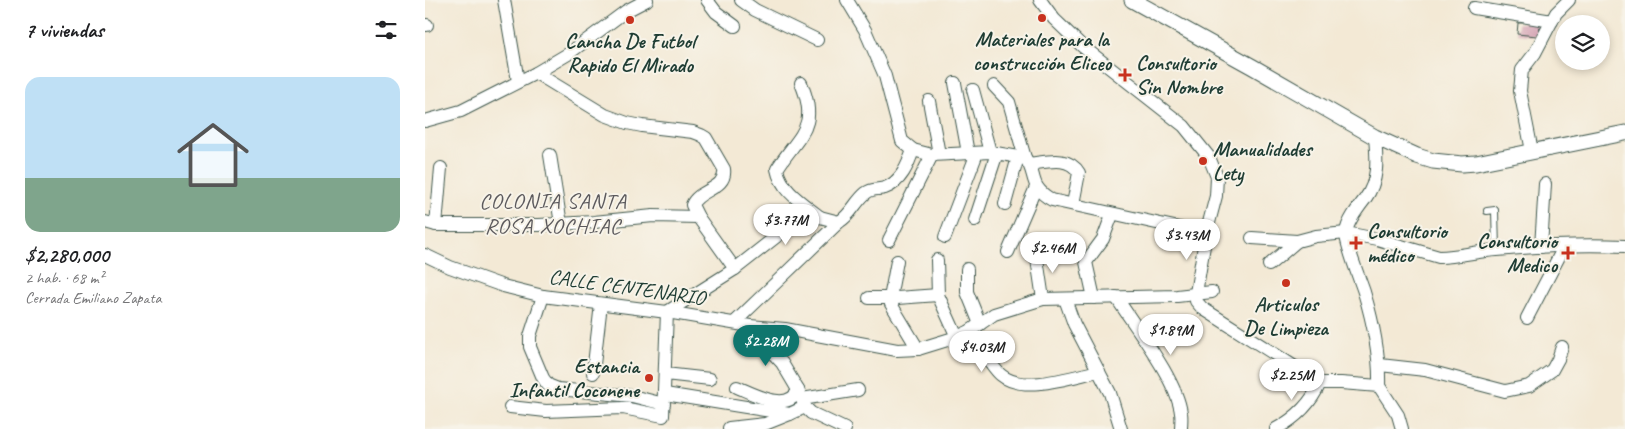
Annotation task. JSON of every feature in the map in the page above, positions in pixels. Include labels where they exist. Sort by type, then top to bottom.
[{"type":"street","points":[[504,0],[518,81]]},
{"type":"street","points":[[425,121],[461,111],[535,73],[568,54],[626,11],[647,0]]},
{"type":"street","points":[[707,0],[716,12],[735,26]]},
{"type":"street","points":[[741,0],[755,10],[817,40]]},
{"type":"street","points":[[847,0],[865,30],[885,76],[902,141],[913,150],[935,154],[994,153],[1024,160],[1066,161],[1075,166],[1079,173],[1073,204]]},
{"type":"street","points":[[1040,0],[1054,19],[1082,46],[1184,126],[1209,157],[1217,176],[1216,196],[1206,234],[1196,293],[1196,301],[1202,308],[1320,383],[1379,386]]},
{"type":"street","points":[[1132,0],[1253,66],[1375,137],[1417,156],[1448,163],[1476,163],[1625,133]]},
{"type":"street","points":[[1532,151],[1521,91],[1522,70],[1535,53],[1556,13],[1569,0]]},
{"type":"street","points":[[1474,8],[1552,21]]},
{"type":"street","points":[[535,73],[605,115],[642,126],[693,132],[706,138],[724,174],[719,184],[692,203],[698,217],[735,269]]},
{"type":"street","points":[[801,83],[808,108],[808,122],[799,140],[777,169],[782,183],[790,193],[820,217]]},
{"type":"street","points":[[945,237],[972,153],[955,83]]},
{"type":"street","points":[[994,86],[1009,102],[1024,160],[1036,187],[1043,195],[1051,200],[1206,234]]},
{"type":"street","points":[[973,90],[994,153],[975,220]]},
{"type":"street","points":[[889,240],[935,154],[929,101]]},
{"type":"street","points":[[1375,137],[1377,172],[1366,198],[1356,210],[1346,233],[1365,294],[1380,365],[1379,386],[1398,415],[1402,429]]},
{"type":"street","points":[[734,323],[839,222],[847,217],[866,193],[873,189],[885,188],[901,175],[908,165],[913,150]]},
{"type":"street","points":[[550,155],[561,224]]},
{"type":"street","points":[[1005,204],[1024,160]]},
{"type":"street","points":[[441,168],[431,223],[561,224],[653,216],[698,217]]},
{"type":"street","points":[[1541,247],[1545,184]]},
{"type":"street","points":[[1008,252],[1036,187]]},
{"type":"street","points":[[1094,298],[1086,262],[1103,239],[1112,214]]},
{"type":"street","points":[[509,407],[546,411],[623,408],[663,416],[667,312],[735,269],[791,225],[802,219],[820,217],[839,222]]},
{"type":"street","points":[[1251,238],[1297,241],[1316,236],[1346,233],[1439,257],[1541,247],[1625,246]]},
{"type":"street","points":[[1269,265],[1297,241]]},
{"type":"street","points":[[1527,318],[1563,247]]},
{"type":"street","points":[[1036,252],[1043,299]]},
{"type":"street","name":"CALLE CENTENARIO","points":[[425,255],[450,267],[503,286],[543,296],[667,312],[750,326],[785,329],[897,350],[918,349],[957,337],[994,314],[1043,299],[1177,296],[1212,292]]},
{"type":"street","points":[[937,260],[937,295],[957,337]]},
{"type":"street","points":[[897,261],[890,298],[891,304],[918,349]]},
{"type":"street","points":[[967,269],[967,292],[980,324]]},
{"type":"street","points":[[869,298],[937,295]]},
{"type":"street","points":[[543,296],[530,336],[530,347],[543,378],[548,385],[558,389],[790,414]]},
{"type":"street","points":[[1116,297],[1170,381],[1178,399],[1181,429]]},
{"type":"street","points":[[1065,300],[1074,324],[1110,393],[1121,429]]},
{"type":"street","points":[[593,373],[601,304]]},
{"type":"street","points":[[750,326],[782,363],[811,413],[845,429]]},
{"type":"street","points":[[969,331],[1001,375],[1019,384],[1035,384],[1099,370]]},
{"type":"street","points":[[1380,365],[1425,370],[1505,391],[1529,386],[1552,370],[1562,347]]},
{"type":"street","points":[[665,374],[710,379]]},
{"type":"street","points":[[1276,429],[1295,417],[1304,408],[1315,396],[1320,383]]},
{"type":"street","points":[[737,387],[773,401],[781,402],[796,395],[802,399]]},
{"type":"street","points":[[729,428],[765,424],[790,414],[802,399],[857,390]]},
{"type":"lane","points":[[1487,211],[1495,210],[1496,250]]},
{"type":"building","points":[[1524,19],[1540,22],[1537,36],[1517,34],[1518,23],[1523,23]]},
{"type":"place","name":"Materiales para la construcción Eliceo","points":[[1042,18]]},
{"type":"place","name":"Cancha De Futbol Rapido El Mirado","points":[[630,20]]},
{"type":"place","name":"Consultorio Sin Nombre","points":[[1125,75]]},
{"type":"place","name":"Manualidades Lety","points":[[1203,161]]},
{"type":"place","name":"Consultorio médico","points":[[1356,243]]},
{"type":"place","name":"Consultorio Medico","points":[[1568,253]]},
{"type":"place","name":"Articulos De Limpieza","points":[[1286,283]]},
{"type":"place","name":"Estancia Infantil Coconene","points":[[649,378]]},
{"type":"district","name":"COLONIA SANTA ROSA XOCHIAC","points":[[553,212]]}]
